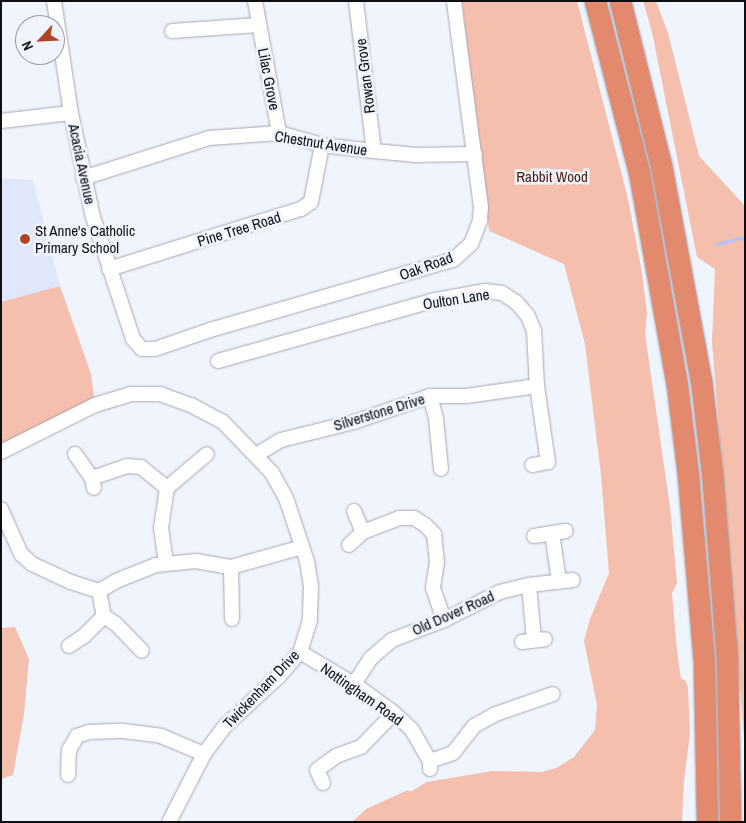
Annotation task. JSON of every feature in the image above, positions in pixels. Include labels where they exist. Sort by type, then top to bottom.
[{"type":"highway","points":[[595,1],[639,172],[677,385],[688,475],[704,663],[707,822]]},
{"type":"highway","points":[[620,1],[661,166],[700,380],[712,472],[727,660],[730,822]]},
{"type":"street","name":"Acacia Avenue","points":[[54,1],[83,178],[133,339],[142,349]]},
{"type":"street","name":"Lilac Grove","points":[[255,1],[279,133]]},
{"type":"street","name":"Rowan Grove","points":[[356,1],[374,151]]},
{"type":"street","name":"Oak Road","points":[[142,349],[155,350],[210,330],[453,260],[471,244],[480,220],[475,154],[454,1]]},
{"type":"street","points":[[172,31],[259,24]]},
{"type":"street","points":[[1,121],[71,113]]},
{"type":"street","name":"Chestnut Avenue","points":[[83,178],[209,138],[279,133],[322,145],[374,151],[416,155],[475,154]]},
{"type":"street","name":"Pine Tree Road","points":[[110,269],[301,209],[311,202],[322,145]]},
{"type":"street","name":"Oulton Lane","points":[[218,361],[431,301],[485,291],[502,293],[516,302],[528,316],[534,331],[537,386],[548,462],[532,465]]},
{"type":"street","name":"Silverstone Drive","points":[[256,455],[281,440],[354,422],[430,396],[466,396],[537,386]]},
{"type":"street","name":"Twickenham Drive","points":[[1,452],[95,405],[130,394],[160,394],[191,405],[223,422],[272,473],[286,498],[302,547],[311,586],[310,620],[300,652],[278,676],[224,726],[204,754],[169,822]]},
{"type":"street","points":[[430,396],[436,419],[441,469]]},
{"type":"street","points":[[75,454],[93,483],[126,466],[140,467],[168,488]]},
{"type":"street","points":[[166,563],[161,528],[168,488],[207,454]]},
{"type":"street","points":[[1,509],[21,554],[32,564],[70,582],[99,591],[116,581],[156,565],[196,560],[232,567],[302,547]]},
{"type":"street","points":[[354,511],[363,532]]},
{"type":"street","points":[[349,545],[363,532],[399,518],[414,518],[434,534],[436,562],[432,588],[444,620]]},
{"type":"street","points":[[534,536],[566,531]]},
{"type":"street","name":"Old Dover Road","points":[[354,684],[370,658],[392,640],[444,620],[500,592],[528,585],[566,580],[552,533]]},
{"type":"street","points":[[232,567],[232,619]]},
{"type":"street","points":[[528,585],[534,640]]},
{"type":"street","points":[[99,591],[104,616],[116,624],[142,651]]},
{"type":"street","points":[[69,646],[84,636],[104,616]]},
{"type":"street","name":"Nottingham Road","points":[[300,652],[354,684],[394,713],[412,730],[430,765],[453,753],[474,726],[496,714],[553,694]]},
{"type":"street","points":[[323,783],[310,770],[336,756],[361,747],[394,713]]},
{"type":"street","points":[[68,775],[69,750],[77,736],[89,732],[123,731],[161,736],[204,754]]},
{"type":"shaded area","name":"St Anne's Catholic Primary School","points":[[1,178],[33,180],[60,286],[1,302]]},
{"type":"green space","name":"Rabbit Wood","points":[[462,1],[577,1],[628,199],[642,273],[647,313],[645,334],[670,507],[677,583],[672,593],[677,651],[681,679],[685,680],[688,687],[690,733],[684,781],[682,822],[352,822],[366,809],[408,790],[410,792],[427,782],[492,771],[541,772],[556,768],[574,757],[595,730],[597,705],[584,641],[590,619],[609,573],[601,475],[585,344],[564,264],[489,231]]},
{"type":"green space","points":[[643,1],[656,1],[668,33],[699,156],[745,206],[745,751],[712,342],[715,269],[697,257],[652,32]]},
{"type":"green space","points":[[60,286],[91,374],[95,405],[1,452],[1,302]]},
{"type":"green space","points":[[15,627],[29,659],[24,714],[13,775],[1,779],[1,628]]},
{"type":"waterway","points":[[717,244],[740,238],[745,239]]},
{"type":"place","name":"St Anne's Catholic Primary School","points":[[25,239]]}]
